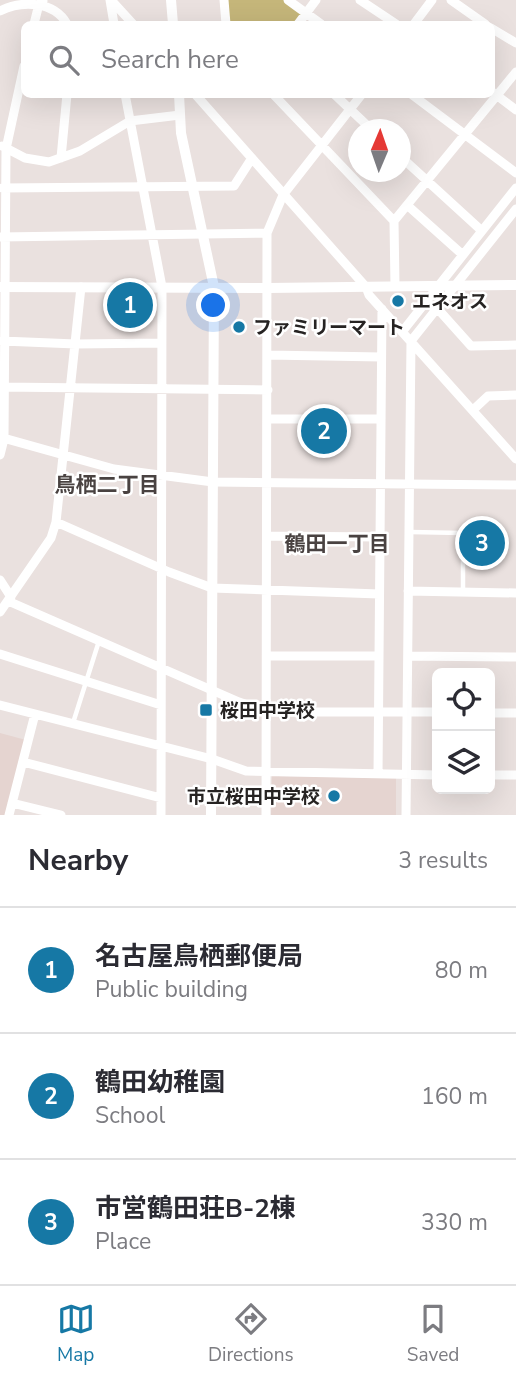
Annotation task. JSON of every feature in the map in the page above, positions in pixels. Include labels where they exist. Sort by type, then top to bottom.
[{"type":"street","points":[[111,0],[114,21]]},
{"type":"street","points":[[111,0],[130,21]]},
{"type":"street","points":[[171,0],[173,21]]},
{"type":"street","points":[[224,0],[226,21]]},
{"type":"street","points":[[288,0],[317,21]]},
{"type":"street","points":[[300,21],[316,0]]},
{"type":"street","points":[[360,0],[392,21]]},
{"type":"street","points":[[416,21],[432,0]]},
{"type":"street","points":[[451,0],[481,21]]},
{"type":"street","points":[[35,21],[41,2]]},
{"type":"street","points":[[0,11],[20,3],[41,2],[55,9],[65,21]]},
{"type":"street","points":[[495,30],[516,43]]},
{"type":"street","points":[[495,92],[516,72]]},
{"type":"street","points":[[0,455],[3,147],[21,78]]},
{"type":"street","points":[[495,94],[516,110]]},
{"type":"street","points":[[61,158],[67,98]]},
{"type":"street","points":[[126,98],[162,287],[161,815]]},
{"type":"street","points":[[179,98],[191,186],[214,287],[211,815]]},
{"type":"street","points":[[199,98],[516,459]]},
{"type":"street","points":[[276,98],[394,221]]},
{"type":"street","points":[[338,98],[360,119]]},
{"type":"street","points":[[267,815],[267,233],[283,195],[359,98]]},
{"type":"street","points":[[416,98],[516,173]]},
{"type":"street","points":[[396,286],[394,221],[465,135],[491,98]]},
{"type":"street","points":[[3,147],[39,161],[49,162],[80,151],[130,121],[180,115]]},
{"type":"street","points":[[3,188],[234,186],[252,158]]},
{"type":"street","points":[[411,166],[482,231]]},
{"type":"street","points":[[402,332],[516,188]]},
{"type":"street","points":[[407,205],[463,256]]},
{"type":"street","points":[[406,815],[411,341],[516,209]]},
{"type":"street","points":[[3,237],[267,233]]},
{"type":"street","points":[[2,287],[516,285]]},
{"type":"street","points":[[5,603],[51,538],[56,522],[81,287]]},
{"type":"street","points":[[437,308],[471,345],[516,345]]},
{"type":"street","points":[[378,774],[382,309]]},
{"type":"street","points":[[2,341],[162,343]]},
{"type":"street","points":[[268,355],[382,357]]},
{"type":"street","points":[[2,387],[268,390]]},
{"type":"street","points":[[473,410],[488,396],[516,395]]},
{"type":"street","points":[[268,419],[380,419]]},
{"type":"street","points":[[2,438],[114,469],[213,482],[516,485]]},
{"type":"street","points":[[56,522],[212,589],[379,594]]},
{"type":"street","points":[[268,536],[380,537]]},
{"type":"street","points":[[0,580],[5,603]]},
{"type":"street","points":[[408,591],[516,593]]},
{"type":"street","points":[[5,603],[100,640],[267,712],[432,712]]},
{"type":"street","points":[[0,654],[161,705]]},
{"type":"street","points":[[267,656],[379,656]]},
{"type":"street","points":[[408,656],[516,657]]},
{"type":"street","points":[[0,705],[212,759],[246,771],[432,775]]},
{"type":"street","points":[[495,713],[516,713]]},
{"type":"street","points":[[9,815],[35,714]]},
{"type":"street","points":[[23,762],[161,798]]},
{"type":"street","points":[[495,775],[516,775]]},
{"type":"street","points":[[12,803],[61,815]]},
{"type":"lane","points":[[409,532],[463,533],[463,592]]},
{"type":"lane","points":[[73,724],[100,640]]},
{"type":"shaded area","points":[[225,0],[286,0],[305,13],[298,21],[226,21]]},
{"type":"shaded area","points":[[0,733],[26,740],[6,815],[0,815]]},
{"type":"shaded area","name":"市立桜田中学校","points":[[272,776],[396,778],[396,815],[271,815]]},
{"type":"place","name":"エネオス","points":[[398,301]]},
{"type":"place","name":"名古屋鳥栖郵便局","points":[[130,305]]},
{"type":"place","name":"ファミリーマート","points":[[239,327]]},
{"type":"place","name":"鶴田幼稚園","points":[[324,431]]},
{"type":"place","name":"市営鶴田荘B-2棟","points":[[482,543]]},
{"type":"place","name":"桜田中学校","points":[[206,710]]},
{"type":"place","name":"市立桜田中学校","points":[[334,796]]},
{"type":"district","name":"鳥栖二丁目","points":[[107,485]]},
{"type":"district","name":"鶴田一丁目","points":[[337,544]]}]
